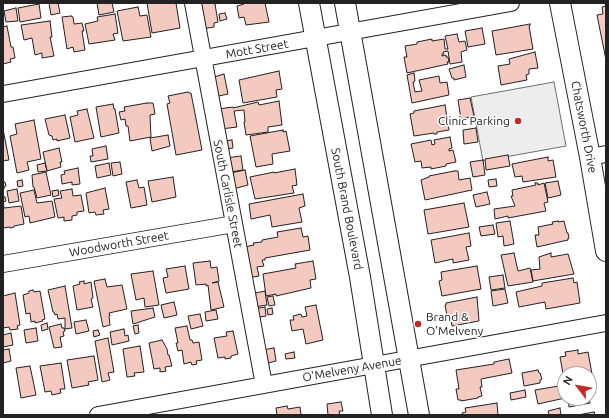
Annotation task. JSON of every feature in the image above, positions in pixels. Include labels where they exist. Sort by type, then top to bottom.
[{"type":"main road","name":"South Brand Boulevard","points":[[309,3],[360,277],[382,415]]},
{"type":"main road","points":[[345,3],[419,415]]},
{"type":"main road","name":"Chatsworth Drive","points":[[560,3],[598,155],[606,251]]},
{"type":"street","name":"South Carlisle Street","points":[[193,3],[264,385]]},
{"type":"street","name":"Mott Street","points":[[3,94],[511,3]]},
{"type":"street","name":"Woodworth Street","points":[[3,264],[234,224]]},
{"type":"street","name":"O'Melveny Avenue","points":[[98,415],[606,323]]},
{"type":"shaded area","name":"Clinic Parking","points":[[554,82],[566,146],[483,161],[471,97]]},
{"type":"building","points":[[49,3],[58,3],[60,13],[51,15]]},
{"type":"building","points":[[97,3],[112,3],[114,12],[99,15]]},
{"type":"building","points":[[147,3],[176,3],[180,28],[152,33]]},
{"type":"building","points":[[197,3],[218,3],[215,4],[218,22],[214,23],[214,27],[202,29]]},
{"type":"building","points":[[244,3],[265,3],[269,22],[246,25],[244,17],[239,18],[237,6]]},
{"type":"building","points":[[39,4],[41,18],[20,22],[18,8]]},
{"type":"building","points":[[606,6],[606,60],[597,15],[603,14],[602,7]]},
{"type":"building","points":[[138,7],[140,16],[147,15],[151,37],[123,41],[117,11]]},
{"type":"building","points":[[16,8],[18,21],[6,22],[4,11]]},
{"type":"building","points":[[225,13],[227,19],[220,21],[219,14]]},
{"type":"building","points":[[115,14],[118,33],[113,34],[115,40],[89,44],[85,24],[98,21],[97,17]]},
{"type":"building","points":[[62,17],[73,17],[74,24],[82,23],[85,50],[74,52],[73,47],[67,49]]},
{"type":"building","points":[[50,21],[52,37],[50,37],[54,56],[42,58],[42,53],[35,55],[32,38],[24,40],[21,25]]},
{"type":"building","points":[[530,24],[529,26],[533,49],[496,55],[492,31]]},
{"type":"building","points":[[7,26],[11,47],[13,47],[15,58],[10,59],[11,62],[3,64],[3,27]]},
{"type":"building","points":[[482,28],[485,44],[468,47],[465,31]]},
{"type":"building","points":[[457,34],[459,42],[465,41],[467,50],[461,52],[462,62],[450,64],[448,51],[443,52],[444,54],[442,54],[442,56],[446,55],[446,57],[448,57],[448,64],[407,73],[404,57],[407,57],[405,46],[432,39],[432,41],[444,39],[445,49],[448,49],[445,36]]},
{"type":"building","points":[[535,52],[538,68],[529,69],[529,74],[526,75],[527,80],[501,85],[498,66],[510,64],[509,59]]},
{"type":"building","points":[[464,65],[466,77],[454,80],[449,69]]},
{"type":"building","points":[[279,71],[282,89],[276,90],[277,97],[243,103],[239,80]]},
{"type":"building","points":[[414,73],[415,81],[413,82],[415,92],[422,91],[419,80],[439,76],[440,83],[447,82],[449,95],[412,103],[407,75]]},
{"type":"building","points":[[224,74],[228,94],[214,97],[211,78]]},
{"type":"building","points":[[188,92],[191,93],[202,150],[176,155],[167,104],[170,103],[168,96]]},
{"type":"building","points":[[470,98],[474,116],[461,119],[458,100]]},
{"type":"building","points":[[279,101],[282,125],[268,127],[268,132],[246,135],[244,110],[234,111],[237,127],[221,129],[218,109],[233,108],[258,102],[259,105]]},
{"type":"building","points":[[153,103],[155,114],[150,115],[151,137],[130,141],[128,126],[126,126],[125,119],[121,120],[119,112],[125,111],[124,107]]},
{"type":"building","points":[[113,104],[119,133],[101,137],[96,107]]},
{"type":"building","points":[[445,105],[449,130],[437,132],[437,134],[434,133],[414,136],[410,114],[414,113],[414,111]]},
{"type":"building","points":[[87,109],[94,138],[75,142],[70,117],[78,115],[77,111]]},
{"type":"building","points":[[65,115],[70,138],[57,141],[57,139],[53,140],[52,136],[49,135],[45,119]]},
{"type":"building","points":[[34,120],[41,159],[27,162],[29,170],[17,173],[10,136],[17,134],[15,124]]},
{"type":"building","points":[[476,128],[478,142],[464,144],[463,130]]},
{"type":"building","points":[[3,129],[9,160],[3,161]]},
{"type":"building","points":[[283,130],[283,132],[286,131],[290,151],[272,154],[273,164],[256,167],[250,136]]},
{"type":"building","points":[[168,135],[170,146],[152,151],[150,138]]},
{"type":"building","points":[[450,137],[452,148],[449,149],[449,151],[453,150],[456,162],[431,169],[431,167],[422,168],[421,161],[415,162],[411,144],[431,140],[432,145],[435,144],[434,140]]},
{"type":"building","points":[[232,140],[233,148],[225,149],[224,141]]},
{"type":"building","points":[[106,146],[108,159],[91,162],[90,156],[93,156],[92,149]]},
{"type":"building","points":[[59,148],[62,162],[60,162],[61,167],[47,171],[43,152]]},
{"type":"building","points":[[508,155],[510,166],[486,170],[485,159]]},
{"type":"building","points":[[241,156],[243,170],[231,172],[226,158]]},
{"type":"building","points":[[548,157],[548,161],[553,160],[556,177],[523,182],[522,176],[515,177],[512,164]]},
{"type":"building","points":[[483,160],[485,175],[473,177],[470,162]]},
{"type":"building","points":[[120,162],[122,174],[113,176],[111,163]]},
{"type":"building","points":[[45,163],[47,171],[38,172],[37,165]]},
{"type":"building","points":[[109,163],[111,175],[97,178],[95,166]]},
{"type":"building","points":[[78,168],[80,184],[72,185],[72,182],[62,184],[61,175],[65,174],[64,171]]},
{"type":"building","points":[[295,169],[297,185],[292,186],[294,193],[255,199],[250,177]]},
{"type":"building","points":[[245,170],[248,185],[233,189],[230,173]]},
{"type":"building","points":[[458,171],[459,180],[470,178],[472,190],[425,200],[421,180],[429,176]]},
{"type":"building","points":[[46,172],[51,195],[37,198],[33,187],[32,175]]},
{"type":"building","points":[[173,177],[176,197],[152,202],[148,181]]},
{"type":"building","points":[[496,179],[497,186],[489,187],[488,180]]},
{"type":"building","points":[[22,180],[23,186],[18,187],[17,181]]},
{"type":"building","points":[[137,180],[139,188],[144,187],[147,205],[131,208],[126,182]]},
{"type":"building","points":[[558,181],[561,195],[548,198],[545,183]]},
{"type":"building","points":[[3,182],[5,182],[6,186],[3,190]]},
{"type":"building","points":[[535,183],[538,183],[538,185],[544,183],[548,202],[544,203],[546,211],[495,219],[494,209],[515,206],[511,196],[513,196],[512,190],[536,185]]},
{"type":"building","points":[[105,188],[109,209],[103,210],[104,214],[96,215],[95,212],[89,213],[86,193]]},
{"type":"building","points":[[17,189],[19,201],[9,203],[7,191]]},
{"type":"building","points":[[72,189],[73,196],[81,195],[84,211],[77,212],[77,215],[72,216],[72,220],[64,221],[64,217],[58,218],[54,199],[62,198],[60,191]]},
{"type":"building","points":[[34,190],[37,203],[52,201],[55,217],[30,223],[29,216],[25,217],[20,193]]},
{"type":"building","points":[[58,190],[59,195],[53,197],[52,191]]},
{"type":"building","points":[[487,192],[490,204],[476,207],[473,195]]},
{"type":"building","points":[[303,194],[305,206],[299,208],[302,222],[272,227],[270,215],[251,219],[249,204]]},
{"type":"building","points":[[5,197],[6,201],[3,202],[3,198]]},
{"type":"building","points":[[3,202],[4,208],[21,206],[24,224],[10,228],[3,228]]},
{"type":"building","points":[[464,203],[469,227],[428,234],[424,210]]},
{"type":"building","points":[[510,221],[514,244],[504,246],[503,236],[498,237],[496,223]]},
{"type":"building","points":[[564,221],[568,233],[568,240],[537,247],[535,235],[539,235],[538,227],[553,224],[552,222]]},
{"type":"building","points":[[493,225],[495,234],[481,236],[479,227]]},
{"type":"building","points":[[301,228],[303,237],[308,236],[310,250],[265,258],[265,260],[262,260],[264,266],[257,267],[259,276],[247,278],[244,247],[254,245],[253,243],[262,242],[262,240],[278,237],[277,232]]},
{"type":"building","points":[[469,233],[471,246],[466,247],[469,260],[453,263],[453,259],[435,263],[431,240]]},
{"type":"building","points":[[514,253],[518,271],[530,268],[533,282],[508,286],[501,255]]},
{"type":"building","points":[[551,253],[551,257],[568,254],[574,274],[533,281],[531,270],[540,269],[539,257]]},
{"type":"building","points":[[210,261],[211,268],[217,267],[219,281],[212,283],[218,282],[224,307],[211,310],[208,285],[196,285],[193,263]]},
{"type":"building","points":[[313,261],[316,279],[310,280],[311,288],[276,296],[276,294],[266,296],[263,274],[296,268],[295,264]]},
{"type":"building","points":[[185,266],[189,289],[166,293],[163,278],[168,277],[166,269]]},
{"type":"building","points":[[477,266],[481,289],[442,296],[439,281],[442,280],[441,272]]},
{"type":"building","points":[[153,271],[159,305],[145,307],[144,298],[136,300],[131,274]]},
{"type":"building","points":[[503,275],[505,288],[491,290],[489,277]]},
{"type":"building","points":[[573,278],[574,283],[577,282],[580,303],[546,309],[545,302],[519,307],[516,292],[542,286],[542,283]]},
{"type":"building","points":[[105,279],[107,287],[122,285],[127,309],[109,313],[110,325],[103,327],[94,281]]},
{"type":"building","points":[[84,281],[84,284],[91,282],[93,298],[91,299],[93,307],[77,310],[73,286]]},
{"type":"building","points":[[65,286],[72,328],[65,329],[65,318],[58,319],[57,314],[55,315],[53,312],[48,290]]},
{"type":"building","points":[[505,289],[508,303],[493,306],[491,291]]},
{"type":"building","points":[[33,290],[34,292],[40,291],[45,319],[35,323],[35,321],[31,322],[30,313],[26,314],[23,295]]},
{"type":"building","points":[[265,291],[267,305],[254,307],[251,294]]},
{"type":"building","points":[[15,293],[20,325],[17,326],[18,329],[10,330],[9,327],[3,328],[3,296]]},
{"type":"building","points":[[273,296],[275,305],[269,306],[267,297]]},
{"type":"building","points":[[477,297],[479,321],[452,326],[450,315],[447,316],[446,303]]},
{"type":"building","points":[[174,302],[177,315],[164,318],[161,305]]},
{"type":"building","points":[[316,305],[323,340],[306,344],[303,329],[292,331],[290,320],[294,320],[293,316],[301,314],[302,317],[307,316],[305,307]]},
{"type":"building","points":[[265,307],[266,316],[255,320],[254,309]]},
{"type":"building","points":[[153,308],[155,317],[133,324],[131,311]]},
{"type":"building","points":[[272,308],[273,314],[268,315],[267,309]]},
{"type":"building","points":[[216,310],[218,319],[206,321],[205,312]]},
{"type":"building","points":[[200,314],[203,326],[191,329],[188,316]]},
{"type":"building","points":[[86,320],[89,331],[76,334],[74,322]]},
{"type":"building","points":[[47,323],[48,329],[42,331],[41,325]]},
{"type":"building","points":[[61,324],[65,331],[63,332],[64,336],[60,337],[62,347],[54,348],[49,327]]},
{"type":"building","points":[[138,325],[139,333],[135,334],[133,326]]},
{"type":"building","points":[[187,326],[190,340],[192,340],[193,343],[199,342],[202,360],[196,361],[197,364],[192,365],[191,362],[184,364],[182,350],[178,351],[176,343],[178,343],[175,328]]},
{"type":"building","points":[[36,328],[38,341],[26,343],[24,330]]},
{"type":"building","points":[[124,329],[125,336],[128,335],[129,341],[112,345],[110,332]]},
{"type":"building","points":[[98,330],[100,335],[94,337],[93,331]]},
{"type":"building","points":[[233,331],[238,354],[231,356],[231,358],[218,358],[214,338],[227,336],[226,332]]},
{"type":"building","points":[[11,333],[13,345],[3,347],[3,335]]},
{"type":"building","points":[[108,338],[114,372],[108,373],[110,380],[102,382],[95,341]]},
{"type":"building","points":[[162,340],[167,349],[172,366],[165,367],[166,371],[160,372],[160,368],[154,369],[149,343]]},
{"type":"building","points":[[140,346],[144,372],[134,373],[135,376],[127,377],[123,349]]},
{"type":"building","points":[[274,348],[276,361],[264,364],[262,350]]},
{"type":"building","points":[[9,349],[11,361],[3,363],[3,350]]},
{"type":"building","points":[[578,350],[578,354],[588,352],[591,366],[562,366],[560,357],[566,356],[565,352]]},
{"type":"building","points":[[294,352],[295,358],[286,359],[285,354]]},
{"type":"building","points":[[94,356],[98,380],[88,382],[89,385],[72,388],[67,360]]},
{"type":"building","points":[[509,359],[512,373],[481,379],[482,387],[480,387],[482,396],[461,401],[458,400],[456,389],[459,389],[456,370],[494,364],[494,362]]},
{"type":"building","points":[[61,363],[65,389],[60,389],[61,393],[52,395],[51,391],[45,392],[40,366]]},
{"type":"building","points":[[30,366],[36,395],[21,398],[16,368]]},
{"type":"building","points":[[538,370],[542,379],[540,380],[540,383],[524,386],[522,373]]},
{"type":"building","points":[[557,386],[557,400],[538,404],[535,390]]},
{"type":"building","points":[[525,390],[526,397],[511,400],[510,393]]},
{"type":"building","points":[[341,402],[343,411],[339,411],[340,415],[328,415],[327,404]]},
{"type":"building","points":[[497,403],[498,415],[463,415],[462,413],[466,412],[465,408]]},
{"type":"building","points":[[287,406],[288,409],[300,407],[301,415],[277,415],[276,408]]},
{"type":"building","points":[[560,408],[561,415],[549,415],[548,411]]},
{"type":"building","points":[[594,412],[595,415],[578,415]]},
{"type":"place","name":"Clinic Parking","points":[[518,121]]},
{"type":"place","name":"Brand & O'Melveny","points":[[418,324]]}]
